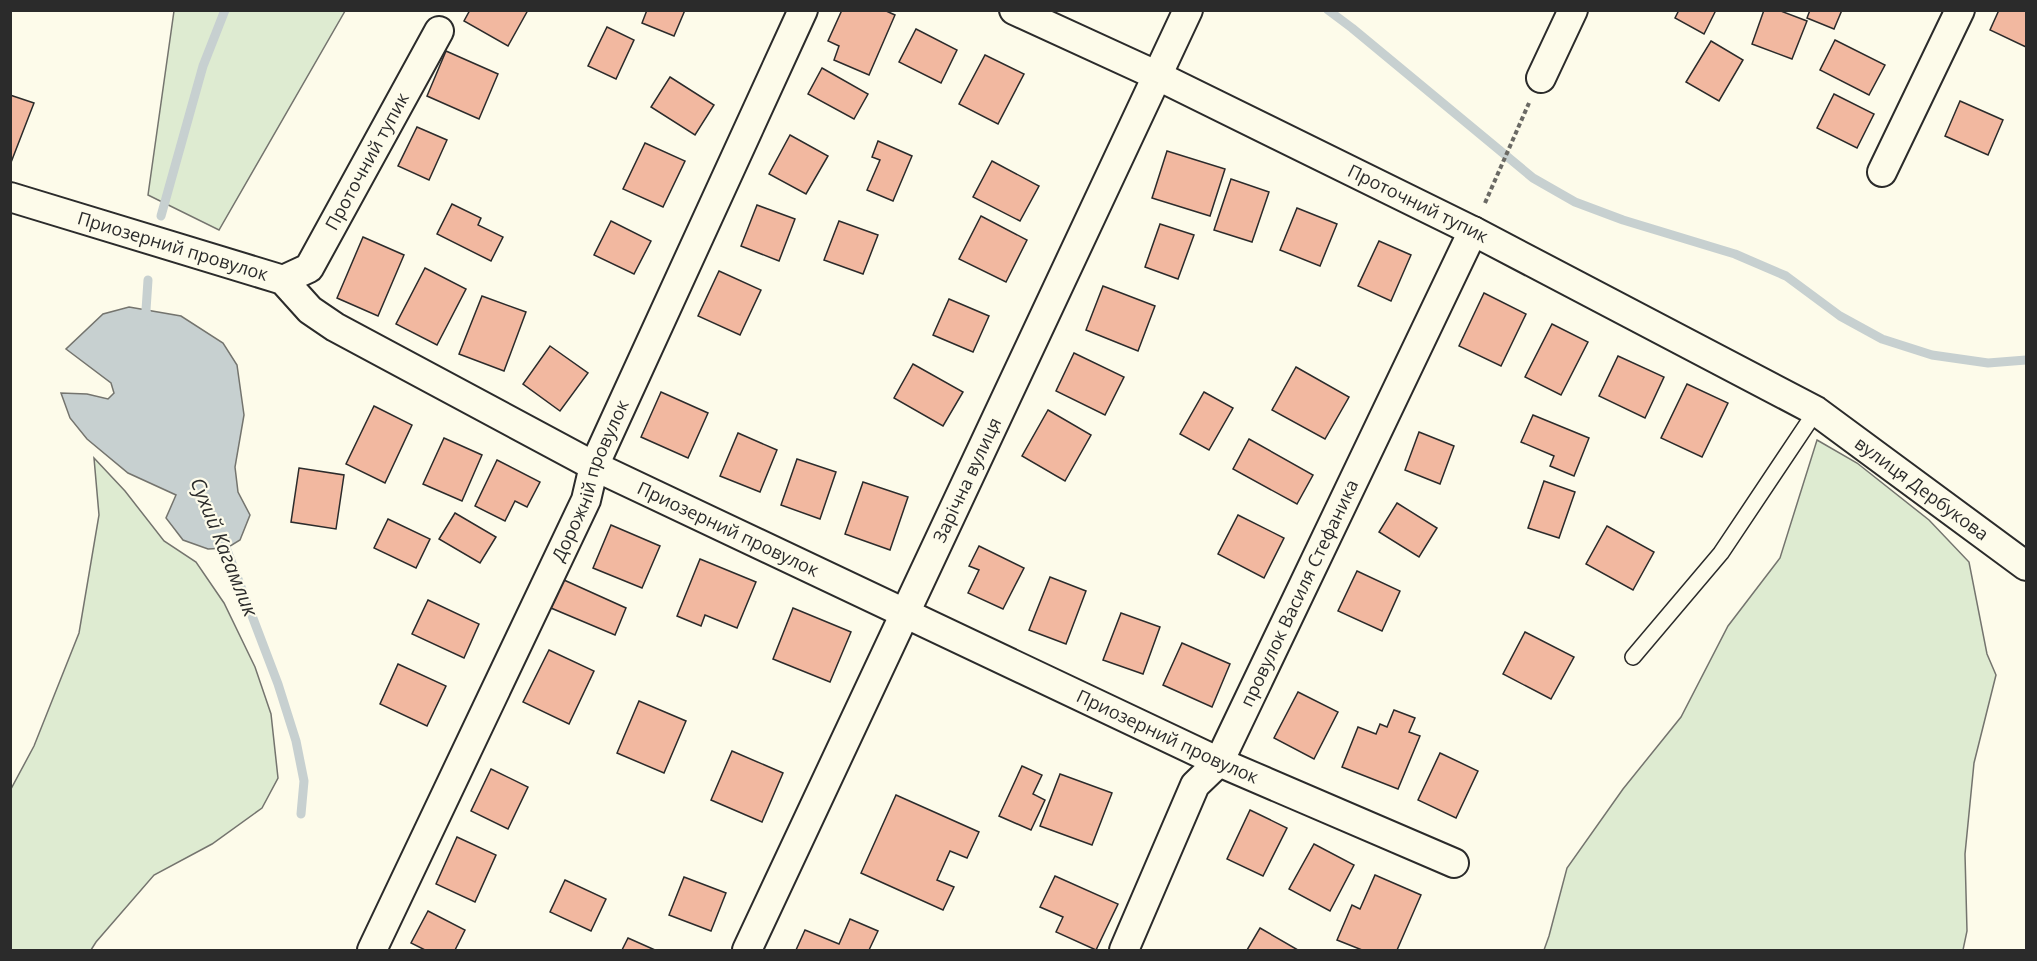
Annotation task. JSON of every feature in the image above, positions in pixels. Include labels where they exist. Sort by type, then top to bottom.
[{"type":"street","name":"Дорожній провулок","points":[[372,951],[586,500],[594,466],[803,10]]},
{"type":"street","name":"Проточний тупик","points":[[1014,10],[1158,76],[1473,231],[1816,411]]},
{"type":"street","name":"Зарічна вулиця","points":[[747,951],[1188,10]]},
{"type":"street","points":[[1541,78],[1573,10]]},
{"type":"street","points":[[1882,172],[1960,10]]},
{"type":"street","name":"Проточний тупик","points":[[283,280],[309,268],[439,31]]},
{"type":"street","name":"Приозерний провулок","points":[[10,197],[283,280],[310,310],[335,327],[594,466],[1219,762],[1454,862]]},
{"type":"street","name":"провулок Василя Стефаника","points":[[1124,951],[1195,785],[1219,762],[1473,231]]},
{"type":"street","name":"вулиця Дербукова","points":[[1816,411],[2026,566]]},
{"type":"lane","points":[[1633,657],[1721,553],[1816,411]]},
{"type":"path","points":[[1473,231],[1541,78]]},
{"type":"green space","points":[[174,11],[345,11],[219,230],[148,195]]},
{"type":"green space","points":[[1817,440],[1857,463],[1929,520],[1969,562],[1987,654],[1996,675],[1974,763],[1965,854],[1967,931],[1963,950],[1544,950],[1567,868],[1623,789],[1681,717],[1728,626],[1780,558]]},
{"type":"green space","points":[[94,458],[125,491],[164,541],[196,562],[224,603],[255,667],[271,714],[278,778],[262,808],[212,844],[154,875],[91,950],[11,950],[11,789],[34,746],[79,633],[99,515]]},
{"type":"water","points":[[129,307],[181,316],[223,343],[237,365],[244,415],[235,467],[238,492],[250,515],[240,540],[227,548],[208,549],[183,540],[166,518],[176,495],[128,473],[87,439],[70,418],[61,393],[87,394],[108,399],[114,393],[111,383],[66,349],[103,314]]},
{"type":"building","points":[[470,10],[528,10],[508,46],[464,21]]},
{"type":"building","points":[[647,10],[685,10],[674,36],[642,23]]},
{"type":"building","points":[[842,10],[884,10],[895,15],[869,75],[834,60],[839,46],[828,41]]},
{"type":"building","points":[[1679,10],[1716,10],[1704,34],[1675,18]]},
{"type":"building","points":[[1764,10],[1778,10],[1807,21],[1792,59],[1752,44]]},
{"type":"building","points":[[1810,10],[1842,10],[1834,29],[1807,18]]},
{"type":"building","points":[[1999,10],[2026,10],[2026,47],[1990,30]]},
{"type":"building","points":[[607,27],[634,40],[616,79],[588,66]]},
{"type":"building","points":[[916,29],[957,50],[941,83],[899,62]]},
{"type":"building","points":[[1835,40],[1885,65],[1869,95],[1820,70]]},
{"type":"building","points":[[1711,41],[1743,60],[1719,101],[1686,82]]},
{"type":"building","points":[[446,51],[498,74],[479,119],[427,96]]},
{"type":"building","points":[[985,55],[1024,74],[998,124],[959,104]]},
{"type":"building","points":[[822,68],[868,94],[854,119],[808,94]]},
{"type":"building","points":[[670,77],[714,105],[695,135],[651,107]]},
{"type":"building","points":[[1834,94],[1874,114],[1857,148],[1817,128]]},
{"type":"building","points":[[10,95],[34,103],[10,165]]},
{"type":"building","points":[[1960,101],[2003,120],[1988,155],[1945,136]]},
{"type":"building","points":[[417,127],[447,140],[429,180],[398,166]]},
{"type":"building","points":[[790,135],[828,156],[806,194],[769,174]]},
{"type":"building","points":[[878,141],[912,156],[893,201],[867,190],[880,160],[872,157]]},
{"type":"building","points":[[645,143],[685,161],[663,207],[623,189]]},
{"type":"building","points":[[1167,151],[1225,169],[1210,216],[1152,198]]},
{"type":"building","points":[[992,161],[1039,186],[1020,221],[973,197]]},
{"type":"building","points":[[1231,179],[1269,192],[1252,242],[1214,230]]},
{"type":"building","points":[[452,204],[481,218],[478,225],[503,237],[491,261],[437,234]]},
{"type":"building","points":[[757,205],[795,219],[779,261],[741,246]]},
{"type":"building","points":[[1297,208],[1337,224],[1320,266],[1280,250]]},
{"type":"building","points":[[981,216],[1027,240],[1006,282],[959,259]]},
{"type":"building","points":[[611,221],[651,241],[634,274],[594,255]]},
{"type":"building","points":[[839,221],[878,235],[863,274],[824,260]]},
{"type":"building","points":[[1160,224],[1194,235],[1178,279],[1145,267]]},
{"type":"building","points":[[363,237],[404,255],[378,316],[337,298]]},
{"type":"building","points":[[1379,241],[1411,255],[1391,301],[1358,286]]},
{"type":"building","points":[[425,268],[466,289],[437,345],[396,324]]},
{"type":"building","points":[[719,271],[761,290],[740,335],[698,316]]},
{"type":"building","points":[[1103,286],[1155,306],[1138,351],[1086,330]]},
{"type":"building","points":[[1484,293],[1526,314],[1501,366],[1459,346]]},
{"type":"building","points":[[482,296],[526,312],[504,371],[459,354]]},
{"type":"building","points":[[949,299],[989,316],[973,352],[933,335]]},
{"type":"building","points":[[1552,324],[1588,342],[1561,395],[1525,377]]},
{"type":"building","points":[[550,346],[588,373],[560,411],[523,384]]},
{"type":"building","points":[[1074,353],[1124,377],[1105,415],[1056,391]]},
{"type":"building","points":[[1618,356],[1664,377],[1645,418],[1599,396]]},
{"type":"building","points":[[913,364],[963,392],[943,426],[894,398]]},
{"type":"building","points":[[1296,367],[1349,397],[1325,439],[1272,410]]},
{"type":"building","points":[[1687,384],[1728,403],[1702,457],[1661,438]]},
{"type":"building","points":[[661,392],[708,413],[688,458],[641,437]]},
{"type":"building","points":[[1204,392],[1233,408],[1209,450],[1180,434]]},
{"type":"building","points":[[374,406],[412,425],[385,483],[346,464]]},
{"type":"building","points":[[1048,410],[1091,435],[1065,481],[1022,456]]},
{"type":"building","points":[[1533,415],[1589,438],[1574,476],[1550,466],[1554,456],[1521,442]]},
{"type":"building","points":[[1419,432],[1454,446],[1440,484],[1405,470]]},
{"type":"building","points":[[738,433],[777,450],[760,492],[720,476]]},
{"type":"building","points":[[444,438],[482,455],[462,501],[423,484]]},
{"type":"building","points":[[1249,439],[1313,475],[1297,504],[1233,469]]},
{"type":"building","points":[[797,459],[836,472],[820,519],[781,505]]},
{"type":"building","points":[[497,460],[540,482],[527,507],[515,501],[505,521],[475,506]]},
{"type":"building","points":[[299,468],[344,475],[336,529],[291,522]]},
{"type":"building","points":[[1544,481],[1575,492],[1559,538],[1528,528]]},
{"type":"building","points":[[863,482],[908,497],[890,550],[845,534]]},
{"type":"building","points":[[1397,503],[1437,528],[1419,557],[1379,532]]},
{"type":"building","points":[[455,513],[496,537],[480,563],[439,539]]},
{"type":"building","points":[[1238,515],[1284,538],[1264,578],[1218,554]]},
{"type":"building","points":[[388,519],[430,539],[416,568],[374,548]]},
{"type":"building","points":[[611,525],[660,546],[642,588],[593,568]]},
{"type":"building","points":[[1607,526],[1654,552],[1633,590],[1586,564]]},
{"type":"building","points":[[979,546],[1024,568],[1003,609],[968,593],[979,570],[969,566]]},
{"type":"building","points":[[700,559],[756,582],[737,628],[705,615],[701,626],[677,616]]},
{"type":"building","points":[[1357,571],[1400,591],[1382,631],[1338,611]]},
{"type":"building","points":[[1050,577],[1086,591],[1066,644],[1029,630]]},
{"type":"building","points":[[564,580],[626,608],[615,635],[551,608]]},
{"type":"building","points":[[428,600],[479,624],[464,658],[412,634]]},
{"type":"building","points":[[793,608],[851,632],[830,682],[773,659]]},
{"type":"building","points":[[1121,613],[1160,627],[1143,674],[1103,660]]},
{"type":"building","points":[[1525,632],[1574,657],[1551,699],[1503,674]]},
{"type":"building","points":[[1182,643],[1230,664],[1212,707],[1163,685]]},
{"type":"building","points":[[549,650],[594,671],[569,724],[523,702]]},
{"type":"building","points":[[398,664],[446,686],[427,726],[380,704]]},
{"type":"building","points":[[1298,692],[1338,712],[1314,759],[1274,738]]},
{"type":"building","points":[[639,701],[686,721],[664,773],[617,753]]},
{"type":"building","points":[[1394,710],[1415,718],[1409,732],[1420,736],[1398,789],[1342,767],[1358,727],[1376,734],[1380,724],[1387,727]]},
{"type":"building","points":[[732,751],[783,773],[762,822],[711,800]]},
{"type":"building","points":[[1440,753],[1478,771],[1456,818],[1418,800]]},
{"type":"building","points":[[1022,766],[1042,775],[1033,794],[1045,800],[1031,830],[999,816]]},
{"type":"building","points":[[491,769],[528,787],[508,829],[471,811]]},
{"type":"building","points":[[1060,774],[1112,793],[1092,845],[1040,826]]},
{"type":"building","points":[[896,795],[979,832],[967,858],[950,851],[937,880],[954,887],[943,910],[861,873]]},
{"type":"building","points":[[1250,810],[1287,828],[1263,876],[1227,859]]},
{"type":"building","points":[[457,837],[496,855],[475,902],[436,884]]},
{"type":"building","points":[[1314,844],[1354,865],[1330,911],[1289,889]]},
{"type":"building","points":[[1375,875],[1421,895],[1397,950],[1362,950],[1337,940],[1352,905],[1360,909]]},
{"type":"building","points":[[1055,876],[1118,904],[1096,950],[1056,932],[1063,917],[1040,907]]},
{"type":"building","points":[[684,877],[726,893],[711,931],[669,915]]},
{"type":"building","points":[[565,880],[606,899],[591,931],[550,912]]},
{"type":"building","points":[[428,911],[465,930],[455,950],[425,950],[411,943]]},
{"type":"building","points":[[850,919],[878,931],[869,950],[796,950],[805,930],[839,944]]},
{"type":"building","points":[[1260,928],[1298,950],[1247,950]]},
{"type":"building","points":[[628,938],[655,950],[622,950]]},
{"type":"waterway","name":"Сухий Кагамлик","points":[[161,216],[203,66],[225,10]]},
{"type":"waterway","points":[[1328,10],[1533,178],[1575,202],[1623,220],[1735,254],[1786,276],[1840,316],[1882,339],[1932,355],[1988,363],[2026,360]]},
{"type":"waterway","name":"Сухий Кагамлик","points":[[148,280],[146,310],[148,321]]},
{"type":"waterway","name":"Сухий Кагамлик","points":[[222,537],[278,684],[296,741],[304,781],[301,814]]}]
